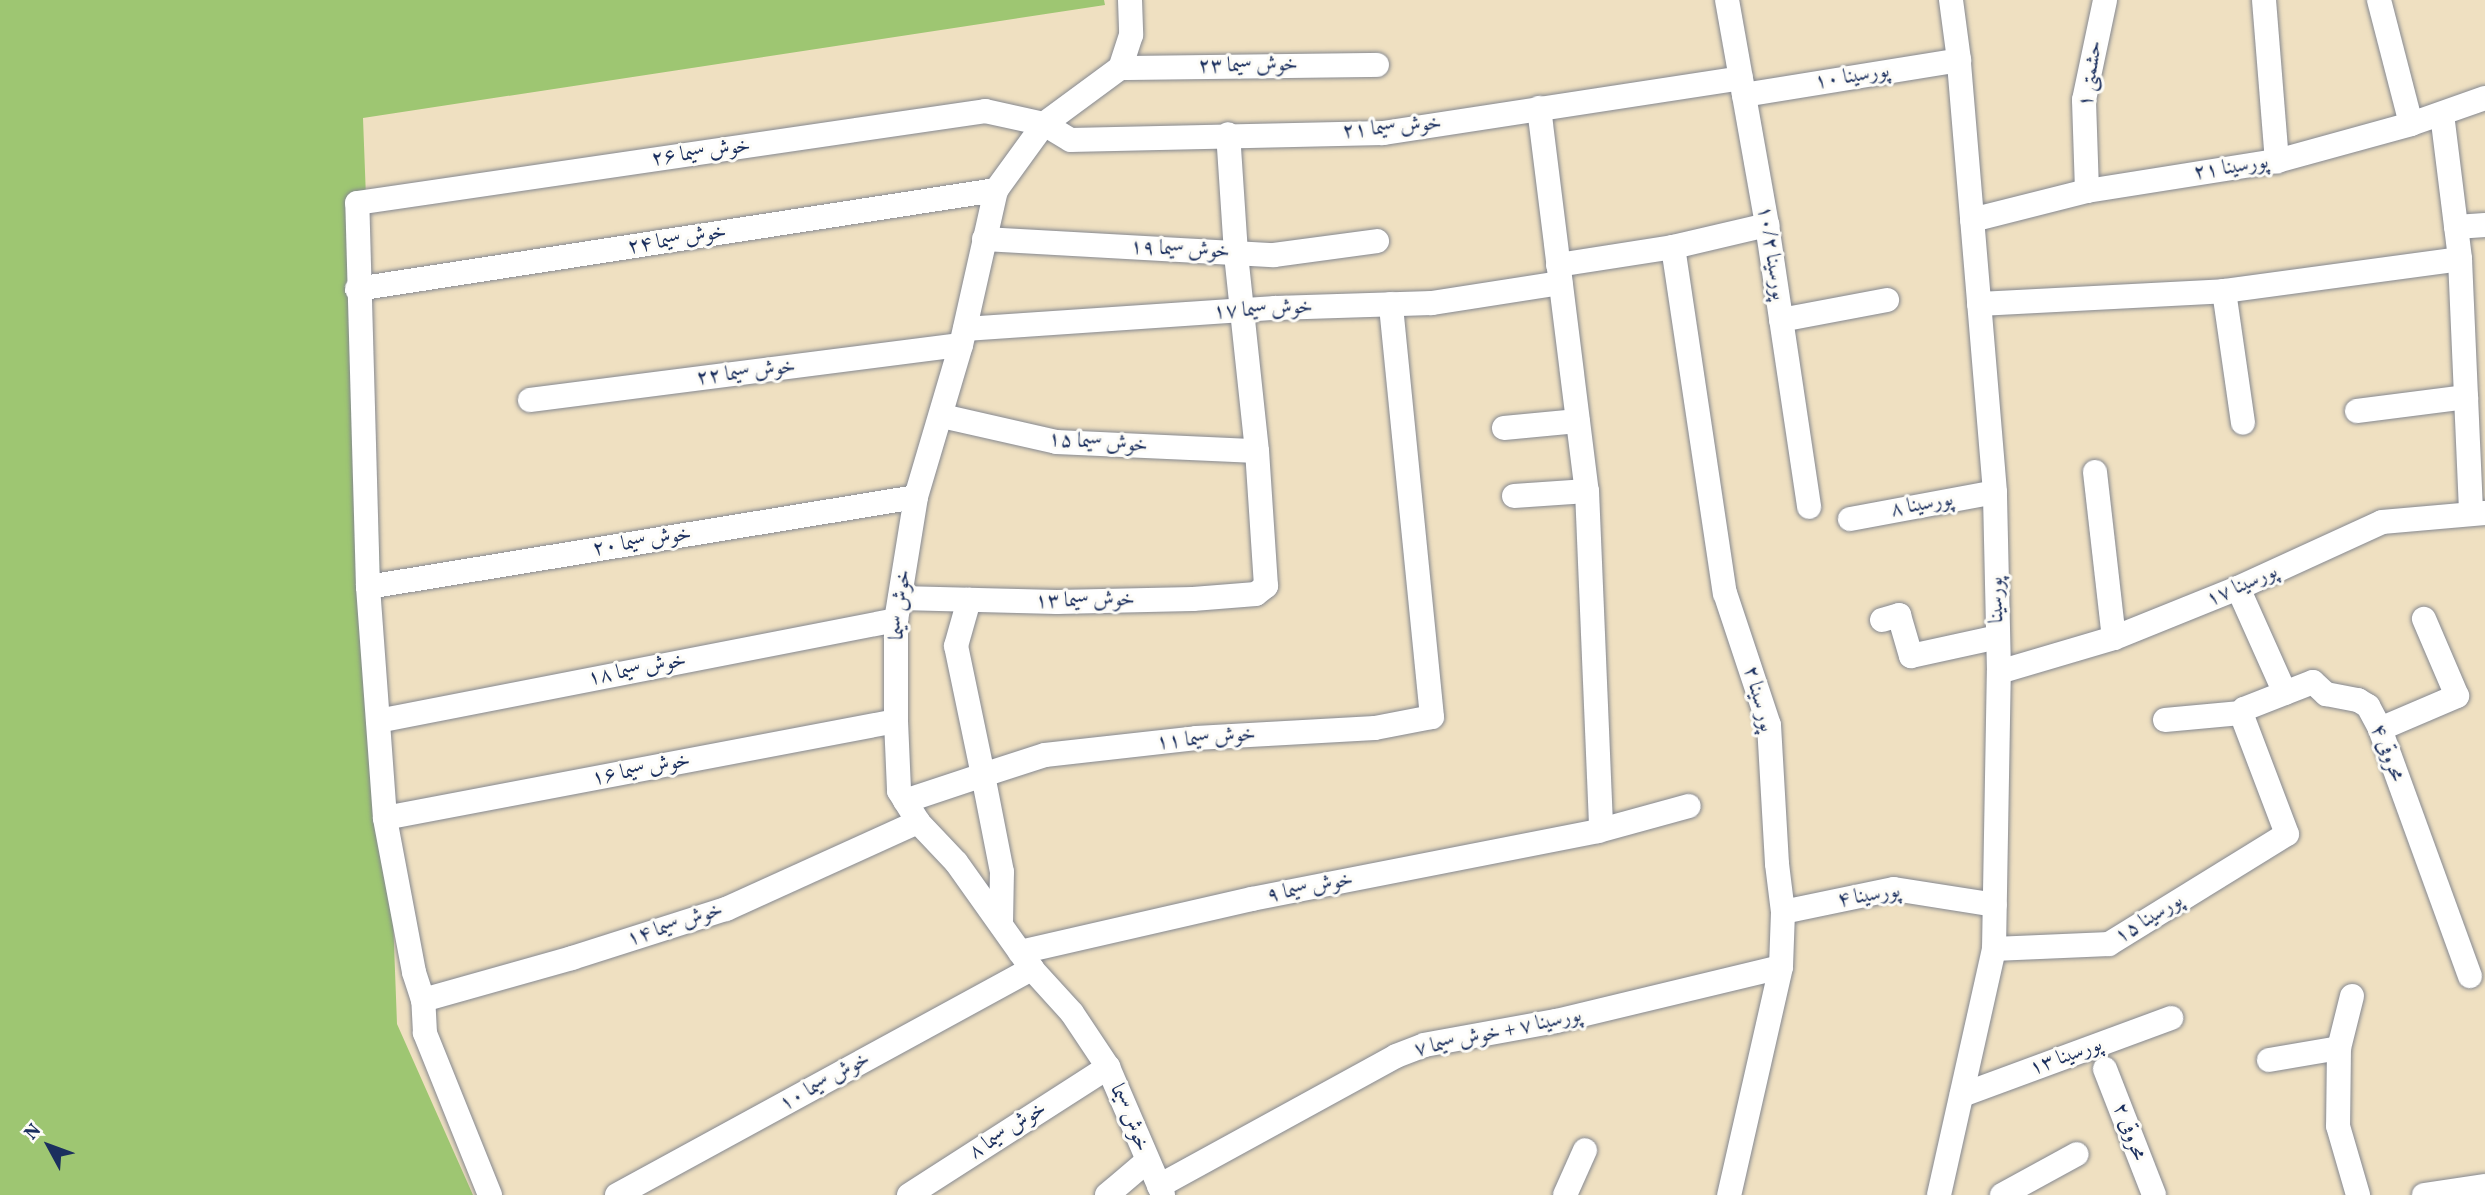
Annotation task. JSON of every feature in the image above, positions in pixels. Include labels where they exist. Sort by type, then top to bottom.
[{"type":"street","points":[[1120,68],[1131,36],[1130,0]]},
{"type":"street","name":"پورسینا ۱۰/۲","points":[[1727,0],[1767,225],[1809,507]]},
{"type":"street","name":"پورسینا","points":[[1939,1195],[1994,949],[1999,672],[1995,492],[1959,60],[1951,0]]},
{"type":"street","name":"حشمتی ۱","points":[[2087,191],[2084,100],[2105,0]]},
{"type":"street","points":[[2264,0],[2277,161]]},
{"type":"street","points":[[2379,0],[2411,124]]},
{"type":"street","name":"پورسینا ۱۰","points":[[1742,86],[1959,60]]},
{"type":"street","name":"خوش سیما ۲۳","points":[[1120,68],[1377,65]]},
{"type":"street","name":"خوش سیما","points":[[1120,68],[1044,124],[996,190],[963,337],[942,416],[916,497],[898,609],[896,721],[899,791],[918,822],[956,862],[1026,960],[1072,1013],[1108,1067],[1161,1190]]},
{"type":"street","name":"خوش سیما ۲۱","points":[[1044,124],[1071,139],[1383,133],[1539,108],[1742,86]]},
{"type":"street","name":"پورسینا ۲۱","points":[[1972,219],[2087,191],[2277,161],[2411,124],[2485,98]]},
{"type":"street","points":[[1539,108],[1587,491],[1601,829]]},
{"type":"street","name":"خوش سیما ۲۶","points":[[358,289],[358,203],[985,111],[1044,124]]},
{"type":"street","points":[[2442,114],[2460,259],[2466,397],[2478,514]]},
{"type":"street","points":[[1228,134],[1236,253],[1257,451]]},
{"type":"street","name":"خوش سیما ۲۴","points":[[358,289],[996,190]]},
{"type":"street","name":"خوش سیما ۱۷","points":[[963,337],[1243,311],[1432,303],[1767,225]]},
{"type":"street","points":[[2456,227],[2485,225]]},
{"type":"street","name":"خوش سیما ۱۹","points":[[984,239],[1274,255],[1377,241]]},
{"type":"street","name":"پور سینا ۲","points":[[1673,247],[1725,593],[1769,725],[1777,864],[1783,912],[1781,967],[1729,1195]]},
{"type":"street","points":[[1979,304],[2224,291],[2460,259]]},
{"type":"street","points":[[358,289],[368,587],[386,818],[414,972],[423,1000],[425,1032],[490,1195]]},
{"type":"street","points":[[2224,291],[2243,423]]},
{"type":"street","points":[[1781,320],[1886,300]]},
{"type":"street","name":"خوش سیما ۱۱","points":[[905,801],[1045,755],[1196,738],[1375,728],[1432,717],[1391,304]]},
{"type":"street","name":"خوش سیما ۲۲","points":[[530,400],[963,337]]},
{"type":"street","points":[[2357,411],[2466,397]]},
{"type":"street","name":"خوش سیما ۱۵","points":[[942,416],[1056,442],[1257,451]]},
{"type":"street","points":[[1504,428],[1578,421]]},
{"type":"street","name":"خوش سیما ۱۳","points":[[898,609],[969,600],[1057,602],[1193,599],[1256,594],[1266,586],[1257,451]]},
{"type":"street","points":[[2095,472],[2115,638]]},
{"type":"street","points":[[1514,496],[1587,491]]},
{"type":"street","name":"پورسینا ۸","points":[[1850,519],[1995,492]]},
{"type":"street","name":"خوش سیما ۲۰","points":[[368,587],[916,497]]},
{"type":"street","name":"پورسینا ۱۷","points":[[1999,672],[2115,638],[2238,588],[2382,522],[2478,514]]},
{"type":"street","points":[[2238,588],[2285,693]]},
{"type":"street","points":[[969,600],[956,646],[1002,873],[1000,923]]},
{"type":"street","name":"خوش سیما ۱۸","points":[[378,721],[898,609]]},
{"type":"street","points":[[1882,620],[1899,615],[1911,656],[1998,637]]},
{"type":"street","points":[[2380,729],[2457,696],[2424,619]]},
{"type":"street","name":"محروقی ۴","points":[[2241,713],[2244,709],[2312,682],[2326,694],[2363,702],[2380,729],[2470,976]]},
{"type":"street","points":[[2165,720],[2241,713]]},
{"type":"street","name":"پورسینا ۱۵","points":[[1994,949],[2109,944],[2287,834],[2241,713]]},
{"type":"street","name":"خوش سیما ۱۶","points":[[386,818],[896,721]]},
{"type":"street","name":"خوش سیما ۹","points":[[1026,960],[1252,899],[1474,858],[1689,806]]},
{"type":"street","name":"خوش سیما ۱۴","points":[[423,1000],[572,958],[726,909],[918,822]]},
{"type":"street","name":"پورسینا ۴","points":[[1783,912],[1894,889],[1996,905]]},
{"type":"street","name":"خوش سیما ۱۰","points":[[617,1195],[1026,960]]},
{"type":"street","name":"پورسینا ۷ + خوش سیما ۷","points":[[1161,1190],[1396,1056],[1424,1045],[1556,1021],[1781,967]]},
{"type":"street","points":[[2352,996],[2339,1048],[2338,1126],[2358,1195]]},
{"type":"street","name":"پورسینا ۱۳","points":[[1962,1095],[2171,1018]]},
{"type":"street","points":[[2269,1060],[2339,1048]]},
{"type":"street","name":"خوش سیما ۸","points":[[909,1195],[1108,1067]]},
{"type":"street","name":"محروقی ۲","points":[[2105,1069],[2154,1195]]},
{"type":"street","points":[[1565,1195],[1585,1150]]},
{"type":"street","points":[[2002,1195],[2077,1154]]},
{"type":"street","points":[[1107,1195],[1147,1161]]},
{"type":"street","points":[[2424,1195],[2485,1186]]},
{"type":"green space","points":[[0,0],[1104,0],[1105,5],[363,118],[397,1024],[473,1195],[0,1195]]}]
